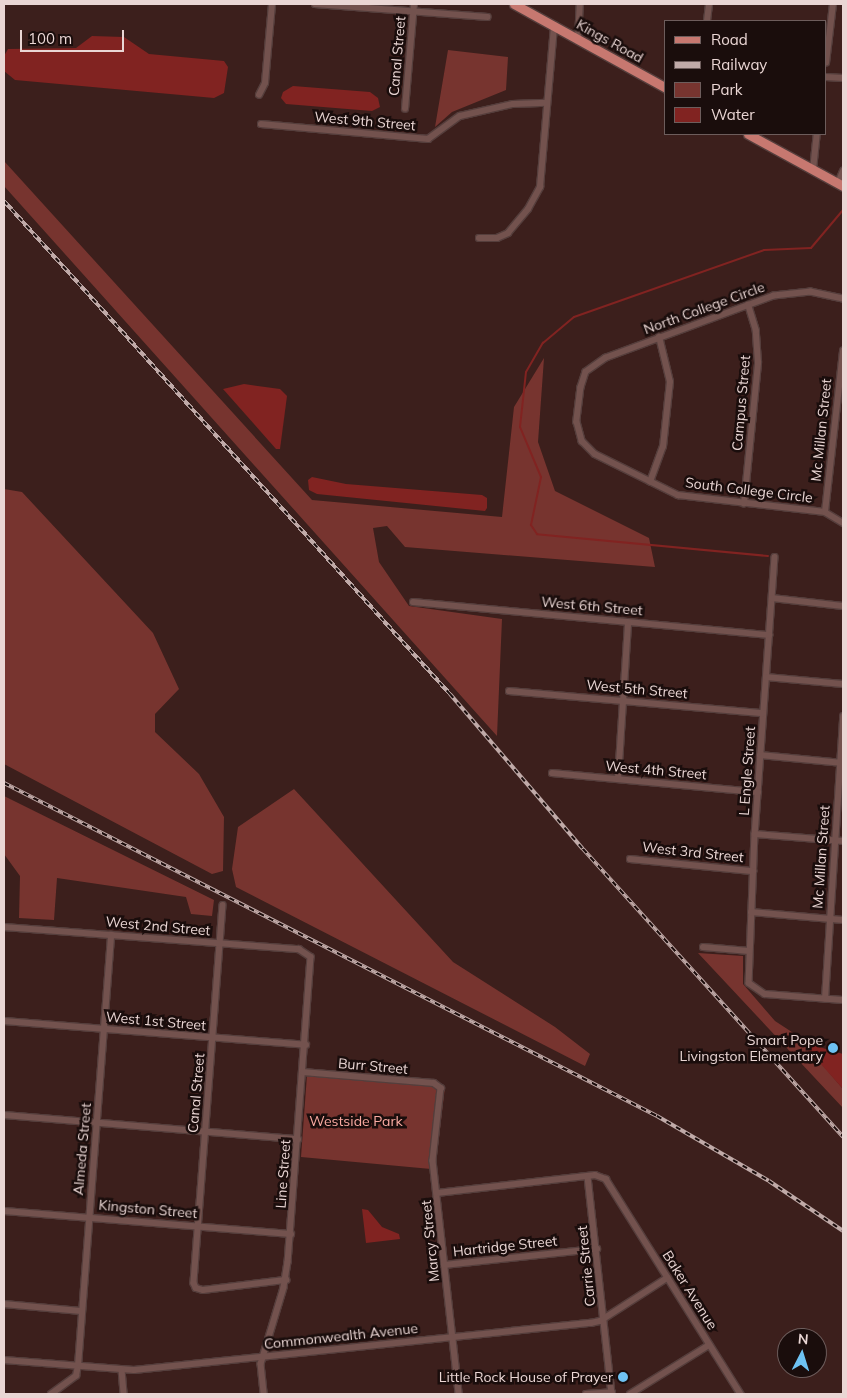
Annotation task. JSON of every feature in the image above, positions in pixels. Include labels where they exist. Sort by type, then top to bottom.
[{"type":"main road","name":"Kings Road","points":[[514,4],[664,87]]},
{"type":"main road","points":[[750,135],[841,185]]},
{"type":"street","points":[[260,95],[265,82],[272,4]]},
{"type":"street","points":[[315,4],[488,17]]},
{"type":"street","name":"Canal Street","points":[[405,109],[414,4]]},
{"type":"street","points":[[578,39],[580,4]]},
{"type":"street","points":[[707,20],[709,4]]},
{"type":"street","points":[[827,55],[833,4]]},
{"type":"street","points":[[479,238],[497,238],[508,233],[535,199],[540,184],[554,26]]},
{"type":"street","points":[[827,77],[843,78]]},
{"type":"street","name":"West 9th Street","points":[[261,124],[428,139],[460,116],[513,104],[548,101]]},
{"type":"street","points":[[813,170],[817,135]]},
{"type":"street","points":[[841,185],[843,171]]},
{"type":"street","name":"North College Circle","points":[[579,434],[577,422],[583,378],[599,361],[748,305],[792,292],[829,294],[843,299]]},
{"type":"street","name":"Campus Street","points":[[744,504],[758,363],[756,331],[748,305]]},
{"type":"street","points":[[650,482],[663,447],[670,382],[659,337]]},
{"type":"street","name":"Mc Millan Street","points":[[825,512],[843,351]]},
{"type":"street","name":"South College Circle","points":[[579,434],[595,454],[650,482],[692,498],[825,512],[843,523]]},
{"type":"street","name":"L Engle Street","points":[[775,556],[760,755],[748,977],[752,987],[765,994],[825,998]]},
{"type":"street","points":[[772,598],[843,606]]},
{"type":"street","name":"West 6th Street","points":[[413,602],[769,635]]},
{"type":"street","points":[[618,779],[628,623]]},
{"type":"street","points":[[766,677],[843,684]]},
{"type":"street","name":"West 5th Street","points":[[509,691],[763,713]]},
{"type":"street","name":"Mc Millan Street","points":[[825,998],[829,919],[842,762],[843,717]]},
{"type":"street","points":[[760,755],[842,762]]},
{"type":"street","name":"West 4th Street","points":[[552,773],[758,792]]},
{"type":"street","name":"West 3rd Street","points":[[755,834],[843,841]]},
{"type":"street","name":"West 3rd Street","points":[[630,859],[753,871]]},
{"type":"street","name":"Canal Street","points":[[223,905],[194,1283],[196,1288],[203,1290],[286,1280]]},
{"type":"street","points":[[751,912],[843,920]]},
{"type":"street","name":"West 2nd Street","points":[[4,927],[299,950],[309,953]]},
{"type":"street","name":"Almeda Street","points":[[78,1366],[111,935]]},
{"type":"street","points":[[703,947],[749,950]]},
{"type":"street","name":"Line Street","points":[[264,1394],[263,1357],[286,1280],[291,1234],[313,961],[309,953]]},
{"type":"street","points":[[825,998],[843,1000]]},
{"type":"street","name":"West 1st Street","points":[[4,1021],[306,1045]]},
{"type":"street","name":"Burr Street","points":[[303,1072],[440,1086]]},
{"type":"street","name":"Marcy Street","points":[[440,1086],[434,1161],[459,1394]]},
{"type":"street","points":[[4,1115],[298,1138]]},
{"type":"street","points":[[437,1193],[588,1177]]},
{"type":"street","name":"Baker Avenue","points":[[588,1177],[606,1179],[741,1394]]},
{"type":"street","name":"Carrie Street","points":[[588,1177],[612,1393]]},
{"type":"street","name":"Kingston Street","points":[[4,1211],[291,1234]]},
{"type":"street","name":"Hartridge Street","points":[[444,1265],[597,1249]]},
{"type":"street","name":"Commonwealth Avenue","points":[[4,1360],[122,1370],[591,1323],[604,1318],[667,1278]]},
{"type":"street","points":[[4,1304],[81,1311]]},
{"type":"street","points":[[630,1394],[710,1345]]},
{"type":"street","points":[[51,1394],[76,1376],[78,1366]]},
{"type":"street","points":[[122,1370],[124,1394]]},
{"type":"street","points":[[586,1394],[612,1393]]},
{"type":"green space","points":[[448,50],[508,57],[506,90],[452,112],[435,127]]},
{"type":"green space","points":[[4,161],[312,500],[502,517],[514,407],[544,358],[538,442],[555,491],[649,538],[655,567],[405,547],[387,526],[373,528],[379,562],[409,606],[502,619],[497,736],[4,186]]},
{"type":"green space","points":[[4,489],[22,492],[153,633],[179,689],[155,714],[155,732],[199,774],[224,817],[223,871],[212,874],[4,764]]},
{"type":"green space","points":[[294,789],[453,962],[555,1027],[590,1054],[585,1066],[236,887],[232,869],[238,827]]},
{"type":"green space","points":[[4,796],[214,900],[212,916],[191,914],[186,897],[57,878],[54,920],[19,918],[20,876],[4,854]]},
{"type":"green space","points":[[698,953],[743,956],[743,984],[775,1021],[798,1036],[843,1089],[843,1108]]},
{"type":"green space","name":"Westside Park","points":[[307,1075],[445,1087],[437,1154],[430,1154],[431,1169],[301,1157]]},
{"type":"water","points":[[92,36],[124,37],[149,54],[224,61],[228,67],[224,93],[214,98],[15,80],[4,71],[4,56],[8,49],[76,48]]},
{"type":"water","points":[[293,86],[370,92],[378,98],[380,107],[372,111],[286,104],[281,98],[283,92]]},
{"type":"water","points":[[244,384],[280,389],[287,396],[280,449],[276,449],[223,389]]},
{"type":"water","points":[[312,477],[346,484],[482,495],[487,498],[487,508],[485,511],[317,494],[309,490],[308,480]]},
{"type":"water","points":[[809,1044],[843,1054],[843,1089],[804,1045]]},
{"type":"water","points":[[362,1209],[368,1210],[382,1227],[399,1234],[400,1239],[366,1243]]},
{"type":"waterway","points":[[768,556],[537,534],[531,525],[541,477],[520,427],[526,372],[543,343],[574,317],[764,250],[811,248],[843,210]]},
{"type":"railway","points":[[4,201],[450,694],[583,849],[843,1137]]},
{"type":"railway","points":[[4,783],[657,1116],[769,1181],[843,1231]]},
{"type":"place","name":"Smart Pope Livingston Elementary","points":[[833,1048]]},
{"type":"place","name":"Little Rock House of Prayer","points":[[623,1377]]}]
